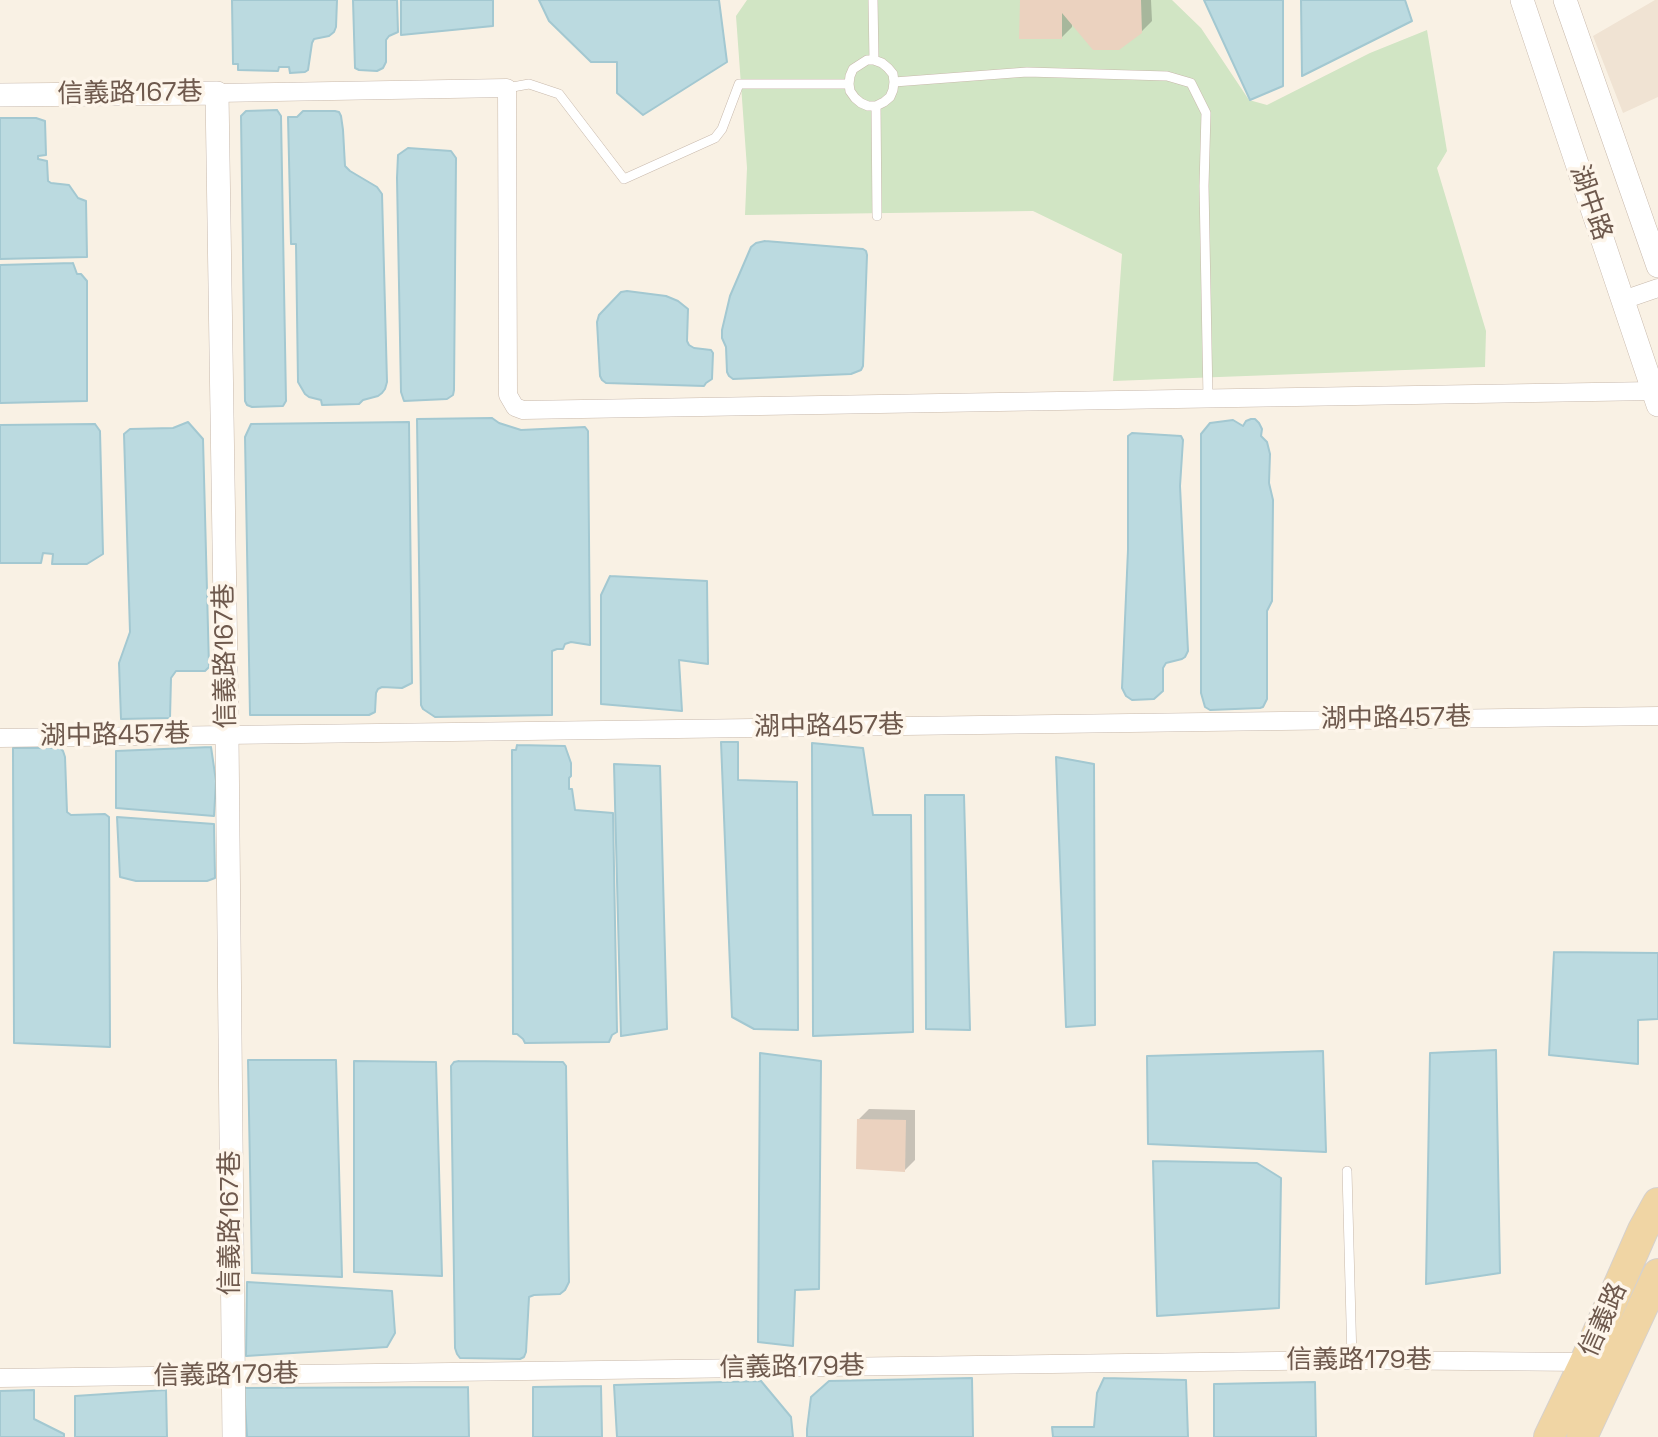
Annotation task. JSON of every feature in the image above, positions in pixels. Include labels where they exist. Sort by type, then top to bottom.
[{"type":"main road","name":"信義路","points":[[1549,1437],[1585,1363],[1643,1230],[1658,1203]]},
{"type":"main road","name":"信義路","points":[[1582,1437],[1658,1274]]},
{"type":"street","name":"湖中路","points":[[1522,0],[1656,398]]},
{"type":"street","name":"湖中路","points":[[1565,0],[1658,266]]},
{"type":"street","points":[[217,93],[508,88],[509,395],[515,407],[523,410],[1208,399],[1656,398]]},
{"type":"street","name":"信義路167巷","points":[[0,95],[217,93],[234,1437]]},
{"type":"street","points":[[1623,300],[1658,288]]},
{"type":"street","name":"湖中路457巷","points":[[0,738],[1658,716]]},
{"type":"street","name":"信義路179巷","points":[[0,1378],[1352,1360],[1585,1363]]},
{"type":"lane","points":[[873,0],[874,60]]},
{"type":"lane","points":[[867,60],[882,63],[892,74],[894,82],[890,97],[876,106],[861,103],[850,92],[853,69],[867,60]]},
{"type":"lane","points":[[894,82],[1027,72],[1167,76],[1191,82],[1206,113],[1204,186],[1208,399]]},
{"type":"lane","points":[[508,88],[529,85],[559,94],[624,179],[715,138],[722,129],[739,84],[849,84]]},
{"type":"lane","points":[[876,106],[877,216]]},
{"type":"lane","points":[[1347,1171],[1352,1360]]},
{"type":"shaded area","points":[[1658,0],[1658,97],[1623,113],[1593,36]]},
{"type":"green space","points":[[747,0],[1172,0],[1201,28],[1249,100],[1267,105],[1370,53],[1427,30],[1447,151],[1437,168],[1486,331],[1485,367],[1113,381],[1122,254],[1033,211],[745,215],[747,168],[736,16]]},
{"type":"water","points":[[232,0],[337,0],[336,27],[329,36],[314,39],[308,70],[305,72],[290,73],[289,67],[279,67],[278,71],[238,70],[238,64],[233,64]]},
{"type":"water","points":[[353,0],[397,0],[398,32],[386,40],[386,62],[383,68],[377,71],[355,68]]},
{"type":"water","points":[[401,0],[493,0],[493,26],[401,35]]},
{"type":"water","points":[[539,0],[719,0],[727,62],[643,115],[617,93],[617,62],[591,62],[549,21]]},
{"type":"water","points":[[1204,0],[1283,0],[1283,86],[1250,100]]},
{"type":"water","points":[[1301,0],[1405,0],[1412,21],[1302,76]]},
{"type":"water","points":[[277,110],[281,116],[286,401],[283,406],[252,407],[245,401],[241,116],[246,111]]},
{"type":"water","points":[[303,111],[339,112],[345,166],[377,187],[382,194],[387,382],[382,393],[359,404],[322,405],[321,400],[305,394],[298,382],[296,244],[291,244],[288,117],[297,117]]},
{"type":"water","points":[[0,118],[36,118],[45,121],[46,155],[38,156],[38,159],[47,161],[48,181],[69,185],[78,198],[86,201],[87,257],[0,259]]},
{"type":"water","points":[[408,148],[451,151],[456,158],[454,390],[453,395],[447,399],[404,401],[401,392],[397,178],[398,155]]},
{"type":"water","points":[[765,241],[866,251],[861,370],[851,374],[733,379],[729,376],[722,330],[730,296],[751,247]]},
{"type":"water","points":[[73,263],[77,274],[81,274],[87,281],[87,401],[0,403],[0,265]]},
{"type":"water","points":[[621,292],[666,296],[688,309],[687,341],[694,348],[711,350],[713,353],[712,379],[704,386],[606,383],[602,380],[597,322],[599,315]]},
{"type":"water","points":[[492,418],[521,430],[585,427],[588,431],[590,645],[571,642],[565,644],[563,649],[552,651],[552,715],[435,717],[421,705],[417,419]]},
{"type":"water","points":[[1251,419],[1259,423],[1261,436],[1267,442],[1270,454],[1269,483],[1273,500],[1272,601],[1267,611],[1267,699],[1260,708],[1210,710],[1205,707],[1201,693],[1201,434],[1210,423],[1233,420],[1243,426]]},
{"type":"water","points":[[188,422],[203,439],[209,667],[205,671],[176,671],[171,678],[170,718],[121,719],[119,663],[130,632],[124,434],[130,429],[173,428]]},
{"type":"water","points":[[409,422],[412,683],[402,688],[378,689],[375,712],[369,715],[250,715],[245,437],[251,424]]},
{"type":"water","points":[[95,424],[100,431],[103,554],[87,564],[52,564],[53,554],[43,553],[41,563],[0,563],[0,425]]},
{"type":"water","points":[[1132,433],[1181,436],[1183,440],[1180,486],[1188,651],[1182,659],[1166,663],[1163,668],[1163,691],[1154,699],[1132,700],[1122,688],[1128,550],[1128,436]]},
{"type":"water","points":[[610,576],[707,581],[708,664],[679,660],[682,711],[601,704],[601,595]]},
{"type":"water","points":[[721,742],[738,742],[738,780],[797,782],[798,1030],[754,1029],[732,1017]]},
{"type":"water","points":[[812,743],[863,748],[873,815],[911,815],[913,1032],[813,1036]]},
{"type":"water","points":[[517,745],[565,746],[571,763],[569,789],[572,789],[575,810],[613,813],[617,1032],[609,1042],[525,1043],[517,1034],[513,1034],[512,750],[516,750]]},
{"type":"water","points":[[211,747],[216,781],[214,816],[116,808],[116,751]]},
{"type":"water","points":[[13,748],[60,748],[65,757],[67,812],[71,815],[105,814],[109,817],[110,1047],[14,1043]]},
{"type":"water","points":[[1056,757],[1094,764],[1095,1025],[1066,1027]]},
{"type":"water","points":[[614,764],[660,766],[667,1029],[621,1036]]},
{"type":"water","points":[[925,795],[964,795],[970,1030],[926,1029]]},
{"type":"water","points":[[117,817],[214,824],[215,878],[207,881],[136,881],[120,877]]},
{"type":"water","points":[[1554,952],[1658,953],[1658,1019],[1638,1020],[1638,1064],[1549,1055]]},
{"type":"water","points":[[1496,1050],[1500,1273],[1426,1284],[1430,1053]]},
{"type":"water","points":[[1323,1051],[1326,1152],[1148,1144],[1147,1056]]},
{"type":"water","points":[[760,1053],[821,1061],[819,1289],[795,1290],[793,1346],[758,1342]]},
{"type":"water","points":[[248,1060],[336,1060],[342,1277],[252,1273]]},
{"type":"water","points":[[354,1061],[436,1062],[442,1276],[354,1272]]},
{"type":"water","points":[[459,1061],[563,1062],[566,1066],[569,1282],[560,1294],[529,1297],[526,1352],[520,1359],[460,1358],[455,1348],[451,1066]]},
{"type":"water","points":[[1153,1161],[1257,1163],[1281,1178],[1279,1308],[1157,1316]]},
{"type":"water","points":[[247,1282],[392,1291],[395,1333],[387,1347],[246,1356]]},
{"type":"water","points":[[972,1378],[973,1437],[807,1437],[811,1397],[829,1381]]},
{"type":"water","points":[[1104,1378],[1186,1380],[1188,1437],[1053,1437],[1052,1427],[1094,1427],[1097,1393]]},
{"type":"water","points":[[761,1381],[791,1417],[793,1437],[617,1437],[614,1385]]},
{"type":"water","points":[[1315,1382],[1316,1437],[1214,1437],[1214,1384]]},
{"type":"water","points":[[601,1386],[602,1437],[533,1437],[533,1387]]},
{"type":"water","points":[[468,1387],[469,1437],[247,1437],[244,1388]]},
{"type":"water","points":[[34,1390],[34,1419],[64,1434],[64,1437],[0,1437],[0,1391]]},
{"type":"water","points":[[166,1390],[167,1437],[75,1437],[75,1396]]},
{"type":"building","points":[[1020,0],[1141,0],[1142,33],[1119,50],[1093,50],[1062,13],[1062,39],[1019,39]]},
{"type":"building","points":[[857,1119],[906,1120],[905,1172],[856,1169]]}]
